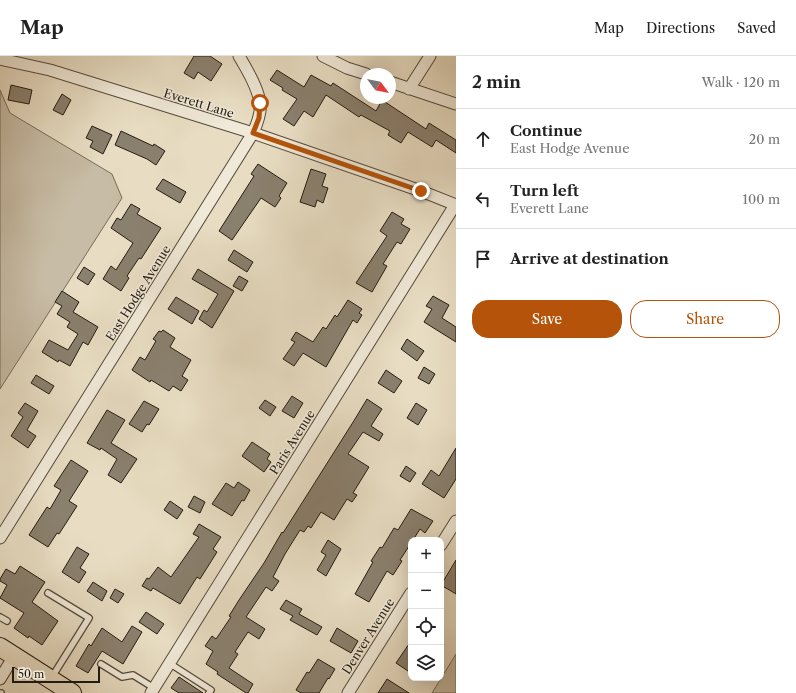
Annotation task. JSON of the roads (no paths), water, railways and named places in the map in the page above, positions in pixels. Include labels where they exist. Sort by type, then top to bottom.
[{"type":"main road","points":[[7,651],[72,693]]},
{"type":"street","name":"East Hodge Avenue","points":[[0,538],[253,133],[259,118],[260,103],[255,86],[240,56]]},
{"type":"street","points":[[323,56],[347,68],[360,72]]},
{"type":"street","points":[[410,89],[430,56]]},
{"type":"street","name":"Everett Lane","points":[[0,59],[50,70],[253,133],[421,191],[456,205]]},
{"type":"street","points":[[396,84],[456,104]]},
{"type":"street","name":"Paris Avenue","points":[[152,690],[456,205]]},
{"type":"street","points":[[444,540],[456,521]]},
{"type":"street","name":"Denver Avenue","points":[[348,693],[408,598]]},
{"type":"street","points":[[0,679],[7,651]]},
{"type":"lane","points":[[48,593],[89,618],[51,679]]},
{"type":"lane","points":[[0,617],[7,622]]},
{"type":"lane","points":[[169,663],[211,690],[209,693]]},
{"type":"lane","points":[[101,664],[122,677],[133,675],[152,690]]}]
